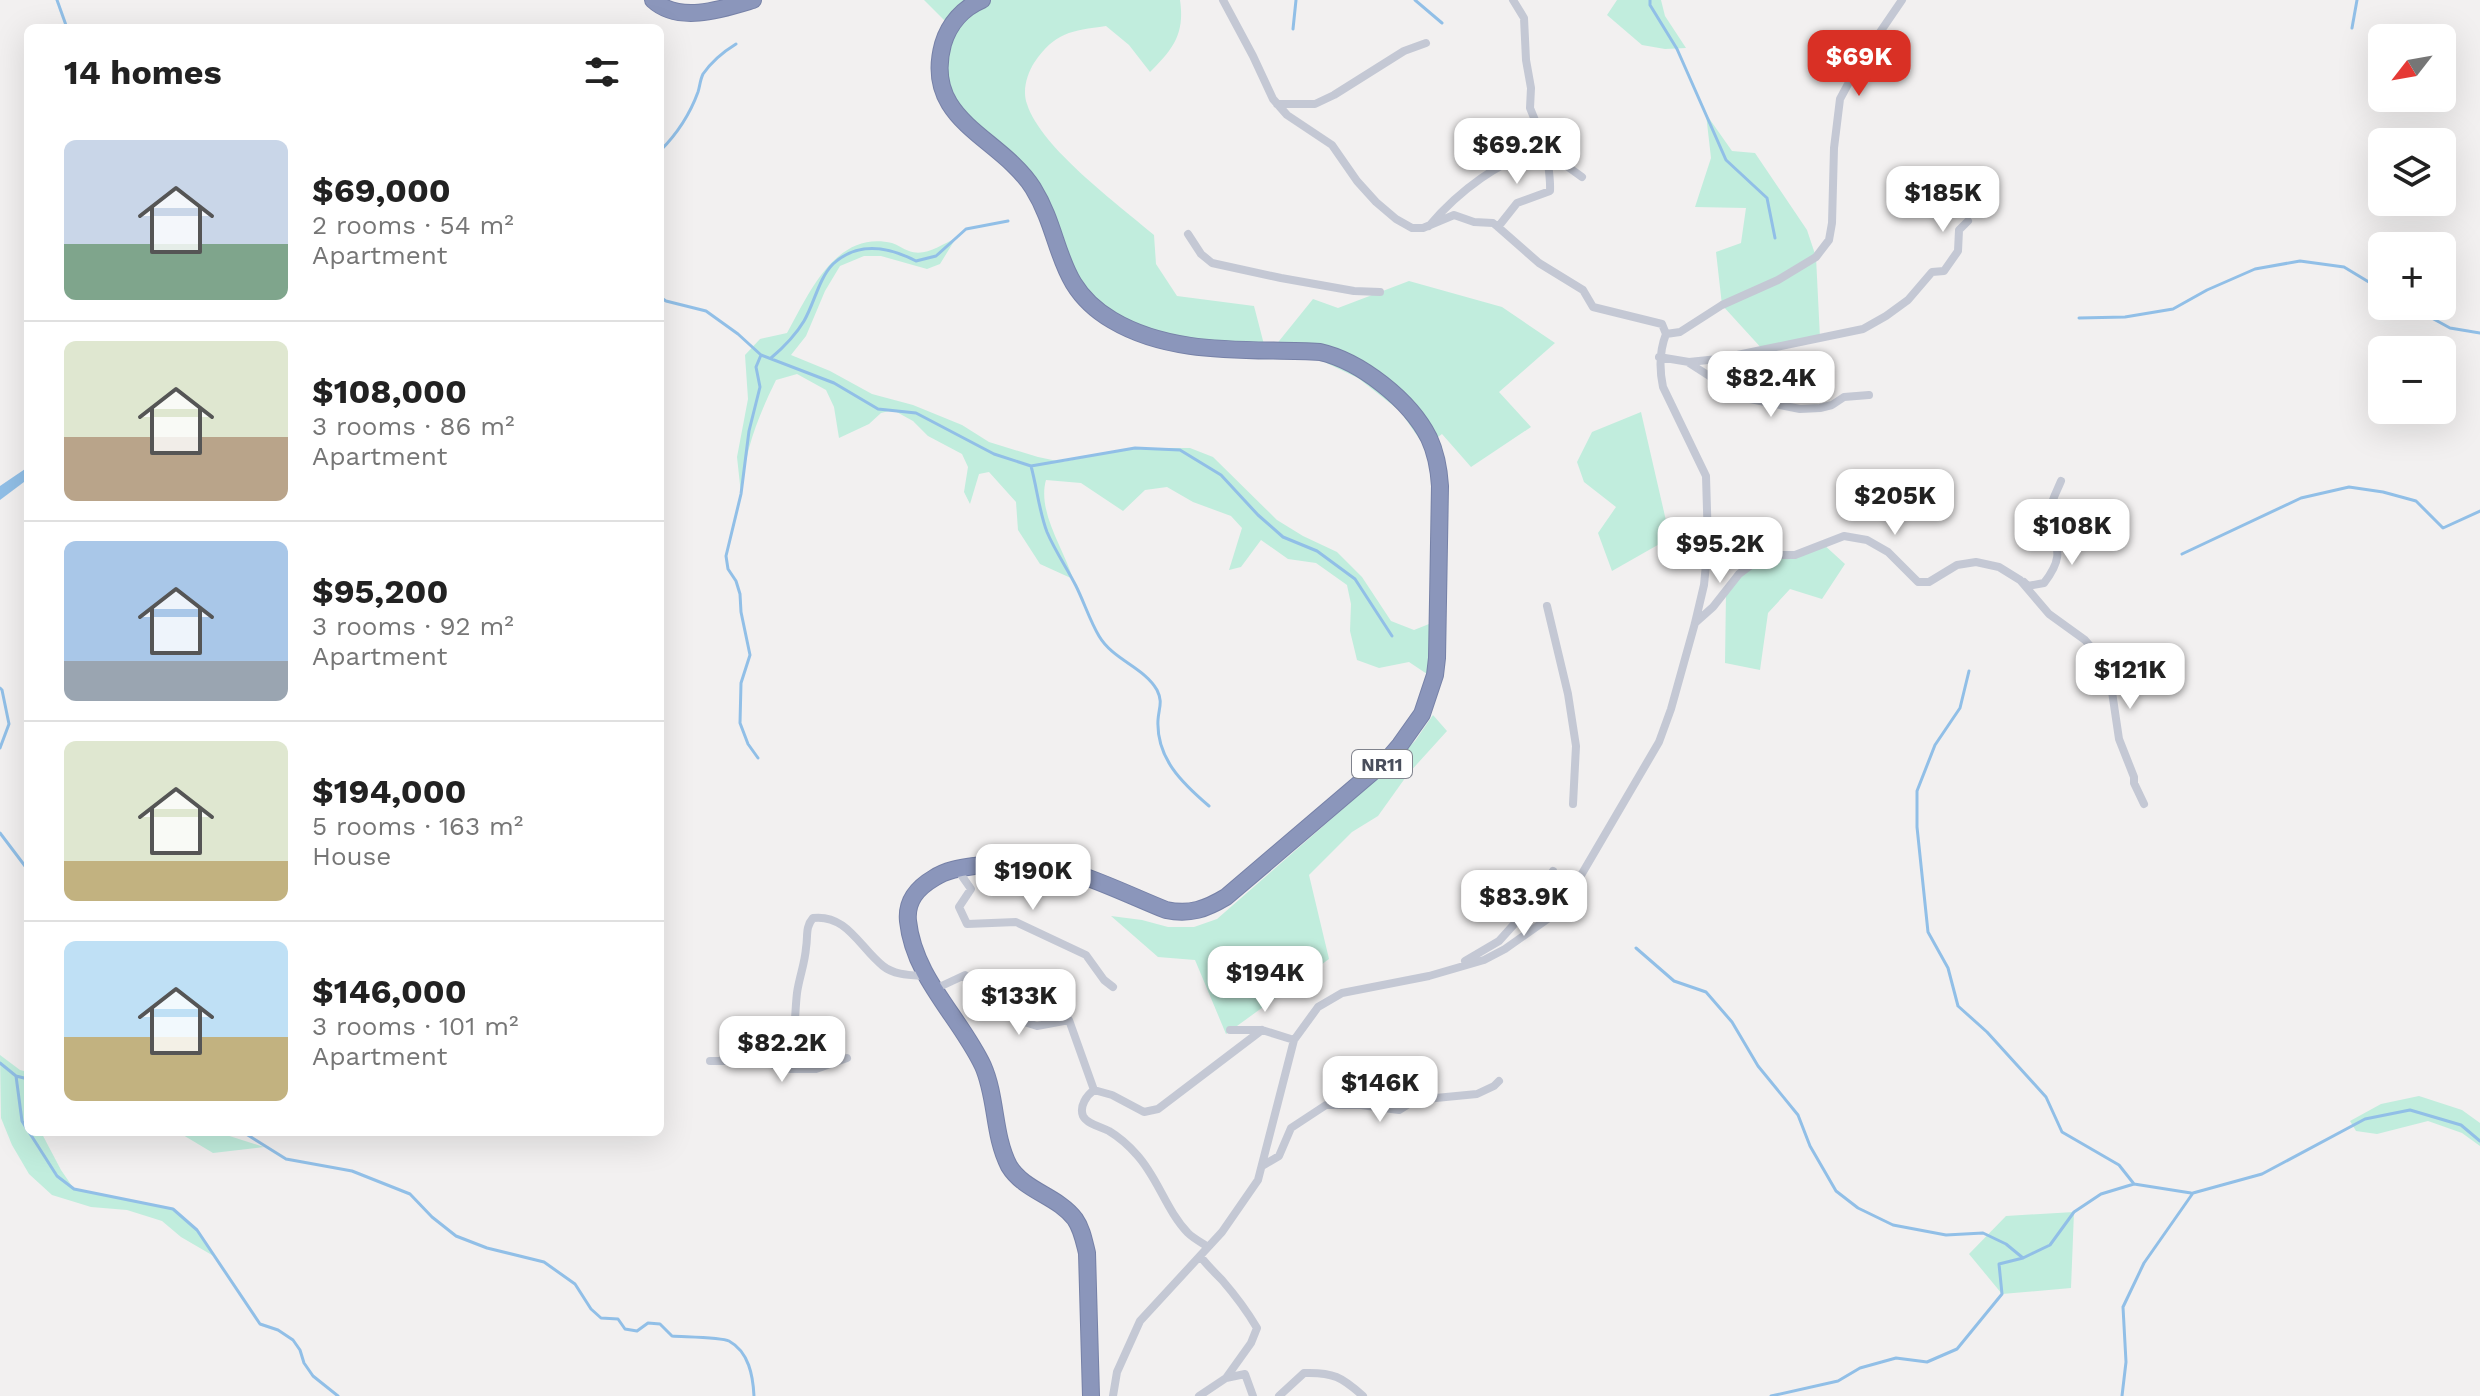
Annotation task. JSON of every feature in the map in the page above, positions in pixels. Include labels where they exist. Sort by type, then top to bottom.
[{"type":"highway","points":[[653,0],[661,8],[679,13],[753,0]]},
{"type":"highway","name":"NR11","points":[[982,0],[965,8],[945,37],[939,66],[942,89],[954,111],[1022,173],[1049,223],[1062,263],[1082,296],[1093,307],[1128,329],[1179,343],[1219,350],[1288,350],[1335,355],[1372,376],[1400,401],[1421,426],[1436,458],[1440,486],[1437,658],[1435,675],[1422,714],[1388,759],[1226,897],[1204,909],[1186,913],[1166,910],[1064,870],[1023,862],[994,862],[956,868],[922,885],[909,906],[911,937],[930,982],[984,1068],[1002,1149],[1010,1167],[1017,1177],[1064,1207],[1083,1233],[1087,1253],[1091,1396]]},
{"type":"street","points":[[1223,0],[1277,104],[1305,130],[1332,145],[1357,181],[1396,219],[1412,228],[1429,226],[1454,215],[1474,222],[1493,223],[1539,263],[1583,290],[1593,307],[1662,324],[1666,334]]},
{"type":"street","points":[[1498,227],[1517,203],[1550,191],[1546,136],[1530,108],[1524,18],[1513,0]]},
{"type":"street","points":[[1666,334],[1680,332],[1722,305],[1778,280],[1816,257],[1829,240],[1840,99],[1861,60],[1902,0]]},
{"type":"street","points":[[1277,104],[1315,104],[1404,51],[1426,43]]},
{"type":"street","points":[[1429,226],[1446,206],[1493,171],[1524,156],[1546,151],[1582,177]]},
{"type":"street","points":[[1659,357],[1689,362],[1764,351],[1863,329],[1908,300],[1932,272],[1944,271],[1958,251],[1959,230],[1968,221]]},
{"type":"street","points":[[1188,234],[1201,254],[1212,263],[1354,291],[1380,292]]},
{"type":"street","points":[[1113,1396],[1117,1372],[1140,1321],[1208,1247],[1258,1180],[1294,1040],[1318,1007],[1342,993],[1429,976],[1484,960],[1549,918],[1573,889],[1659,742],[1695,623],[1704,585],[1708,543],[1706,476],[1663,387],[1659,357],[1666,334]]},
{"type":"street","points":[[1689,362],[1750,399],[1800,409],[1832,405],[1844,397],[1869,395]]},
{"type":"street","points":[[1695,623],[1713,607],[1739,574],[1755,562],[1775,555],[1795,555],[1844,536],[1867,540],[1888,552],[1918,582],[1929,582],[1957,565],[1976,562],[1999,567],[2028,586],[2044,583],[2057,561],[2050,512],[2061,481]]},
{"type":"street","points":[[2020,580],[2049,614],[2085,640],[2103,661],[2111,685],[2119,739],[2144,804]]},
{"type":"street","points":[[1547,606],[1568,694],[1576,746],[1573,804]]},
{"type":"street","points":[[956,868],[971,889],[959,907],[967,924],[1016,922],[1030,928],[1086,955],[1113,987]]},
{"type":"street","points":[[1454,967],[1499,941],[1544,891],[1553,871]]},
{"type":"street","points":[[787,1069],[795,1036],[797,991],[806,952],[807,931],[813,918],[825,917],[841,924],[884,967],[930,982],[965,975],[988,1010],[1015,1008],[1018,1020],[1037,1026],[1069,1020],[1094,1090]]},
{"type":"street","points":[[1230,1030],[1262,1030],[1294,1040]]},
{"type":"street","points":[[1208,1247],[1189,1234],[1137,1155],[1110,1132],[1084,1118],[1083,1103],[1094,1090],[1112,1095],[1144,1112],[1158,1109],[1262,1030]]},
{"type":"street","points":[[710,1061],[761,1061],[787,1069],[816,1069],[847,1058]]},
{"type":"street","points":[[1262,1166],[1279,1156],[1291,1128],[1326,1105],[1399,1110],[1415,1100],[1477,1094],[1499,1081]]},
{"type":"street","points":[[1199,1396],[1226,1378],[1251,1343],[1257,1328],[1247,1311],[1200,1256]]},
{"type":"street","points":[[1279,1396],[1304,1373],[1328,1373],[1346,1381],[1363,1396]]},
{"type":"street","points":[[1226,1378],[1245,1374],[1253,1396]]},
{"type":"green space","points":[[924,0],[1180,0],[1181,22],[1176,40],[1150,72],[1129,45],[1106,26],[1083,30],[1057,39],[1034,63],[1025,88],[1027,104],[1035,121],[1064,157],[1154,235],[1156,264],[1177,296],[1254,306],[1267,356],[1221,353],[1139,338],[1106,323],[1084,307],[1066,278],[1040,207],[1017,178],[946,108],[936,79],[939,52],[953,29]]},
{"type":"green space","points":[[1617,0],[1661,0],[1665,16],[1686,48],[1665,49],[1642,45],[1607,15]]},
{"type":"green space","points":[[1706,114],[1732,151],[1755,153],[1807,230],[1816,257],[1820,338],[1764,351],[1722,305],[1716,252],[1741,243],[1746,208],[1695,207],[1711,158]]},
{"type":"green space","points":[[956,238],[940,264],[927,269],[881,256],[864,256],[840,266],[825,291],[806,336],[791,355],[830,371],[872,394],[913,405],[962,425],[989,442],[1038,457],[1062,462],[1135,448],[1190,448],[1213,457],[1277,520],[1337,552],[1362,577],[1391,621],[1414,630],[1434,622],[1433,678],[1409,662],[1379,668],[1357,660],[1350,631],[1351,604],[1347,585],[1316,563],[1288,559],[1261,540],[1241,567],[1229,570],[1242,528],[1231,516],[1193,502],[1167,487],[1145,490],[1123,511],[1081,483],[1046,480],[1044,492],[1048,517],[1073,579],[1040,564],[1018,530],[1016,502],[989,472],[979,474],[970,504],[964,492],[968,467],[962,454],[928,436],[913,421],[893,410],[881,413],[869,424],[839,438],[834,407],[826,390],[797,374],[776,380],[769,394],[749,449],[741,494],[737,457],[748,399],[745,355],[760,339],[787,333],[826,268],[855,246],[872,242],[892,243],[909,251],[921,252]]},
{"type":"green space","points":[[1409,281],[1502,307],[1555,343],[1499,392],[1531,427],[1471,467],[1442,434],[1425,447],[1400,411],[1358,378],[1318,359],[1267,356],[1313,299],[1338,308]]},
{"type":"green space","points":[[1641,412],[1670,538],[1612,571],[1598,533],[1616,507],[1584,482],[1577,462],[1592,432]]},
{"type":"green space","points":[[1822,543],[1845,564],[1822,599],[1790,589],[1768,613],[1760,670],[1725,663],[1726,592],[1755,562],[1795,555]]},
{"type":"green space","points":[[1433,715],[1447,731],[1408,774],[1378,816],[1352,832],[1309,875],[1329,959],[1226,1034],[1195,960],[1158,957],[1111,916],[1168,927],[1194,927],[1217,919],[1369,786],[1415,741]]},
{"type":"green space","points":[[0,1055],[24,1071],[24,1136],[43,1136],[74,1189],[173,1209],[197,1230],[217,1258],[181,1237],[162,1221],[127,1210],[91,1207],[52,1195],[29,1174],[1,1118]]},
{"type":"green space","points":[[2419,1096],[2462,1110],[2480,1123],[2480,1146],[2462,1133],[2428,1121],[2377,1134],[2356,1131],[2350,1121],[2381,1104]]},
{"type":"green space","points":[[185,1136],[230,1136],[264,1147],[213,1153]]},
{"type":"green space","points":[[2074,1212],[2071,1288],[2002,1294],[1969,1254],[2006,1216]]},
{"type":"water","points":[[24,470],[24,482],[0,500],[0,486]]},
{"type":"waterway","points":[[57,0],[66,24]]},
{"type":"waterway","points":[[1293,29],[1296,0]]},
{"type":"waterway","points":[[1415,0],[1442,23]]},
{"type":"waterway","points":[[1650,0],[1650,5],[1677,49],[1726,160],[1767,198],[1775,238]]},
{"type":"waterway","points":[[2352,28],[2357,0]]},
{"type":"waterway","points":[[664,146],[687,116],[703,74],[718,57],[736,44]]},
{"type":"waterway","points":[[771,358],[801,326],[824,276],[843,257],[863,249],[874,249],[895,252],[916,261],[936,256],[966,229],[1008,221]]},
{"type":"waterway","points":[[2079,318],[2125,317],[2173,309],[2255,269],[2300,261],[2344,267],[2368,282]]},
{"type":"waterway","points":[[664,300],[706,311],[761,355],[834,383],[878,409],[916,413],[994,454],[1031,466],[1135,448],[1180,450],[1221,475],[1283,537],[1317,551],[1355,579],[1392,636]]},
{"type":"waterway","points":[[2435,320],[2450,328],[2480,333]]},
{"type":"waterway","points":[[758,758],[748,744],[740,723],[741,683],[750,655],[740,594],[728,569],[726,556],[741,494],[749,431],[760,387],[756,367],[761,355]]},
{"type":"waterway","points":[[1031,466],[1047,532],[1096,630],[1112,651],[1144,675],[1157,690],[1160,701],[1159,734],[1166,758],[1180,779],[1209,806]]},
{"type":"waterway","points":[[2182,554],[2301,498],[2349,487],[2416,501],[2443,528],[2480,511]]},
{"type":"waterway","points":[[1969,671],[1960,708],[1935,745],[1917,791],[1917,827],[1928,932],[1948,968],[1958,1006],[1987,1032],[2046,1097],[2062,1132],[2119,1165],[2134,1184]]},
{"type":"waterway","points":[[0,688],[9,724],[0,748]]},
{"type":"waterway","points":[[0,833],[24,865]]},
{"type":"waterway","points":[[1636,948],[1674,981],[1706,992],[1732,1022],[1758,1066],[1798,1115],[1810,1146],[1836,1191],[1858,1208],[1893,1225],[1946,1235],[1983,1233],[2006,1244],[2023,1258]]},
{"type":"waterway","points":[[0,1063],[16,1076],[24,1078]]},
{"type":"waterway","points":[[16,1076],[24,1124]]},
{"type":"waterway","points":[[2122,1396],[2126,1362],[2123,1307],[2144,1263],[2193,1193],[2262,1174],[2365,1119],[2410,1110],[2461,1125],[2480,1141]]},
{"type":"waterway","points":[[32,1136],[57,1176],[74,1189],[173,1209],[197,1230],[260,1324],[278,1330],[293,1340],[313,1376],[338,1396]]},
{"type":"waterway","points":[[249,1136],[286,1159],[352,1171],[410,1194],[456,1236],[487,1248],[544,1262],[575,1284],[591,1309],[601,1318],[618,1319],[625,1329],[637,1331],[648,1323],[660,1324],[672,1336],[729,1341],[745,1358],[754,1396]]},
{"type":"waterway","points":[[1771,1396],[1838,1381],[1860,1368],[1896,1358],[1927,1362],[1957,1349],[2002,1294],[1999,1264],[2023,1258],[2050,1245],[2074,1212],[2101,1194],[2134,1184],[2191,1193]]}]
